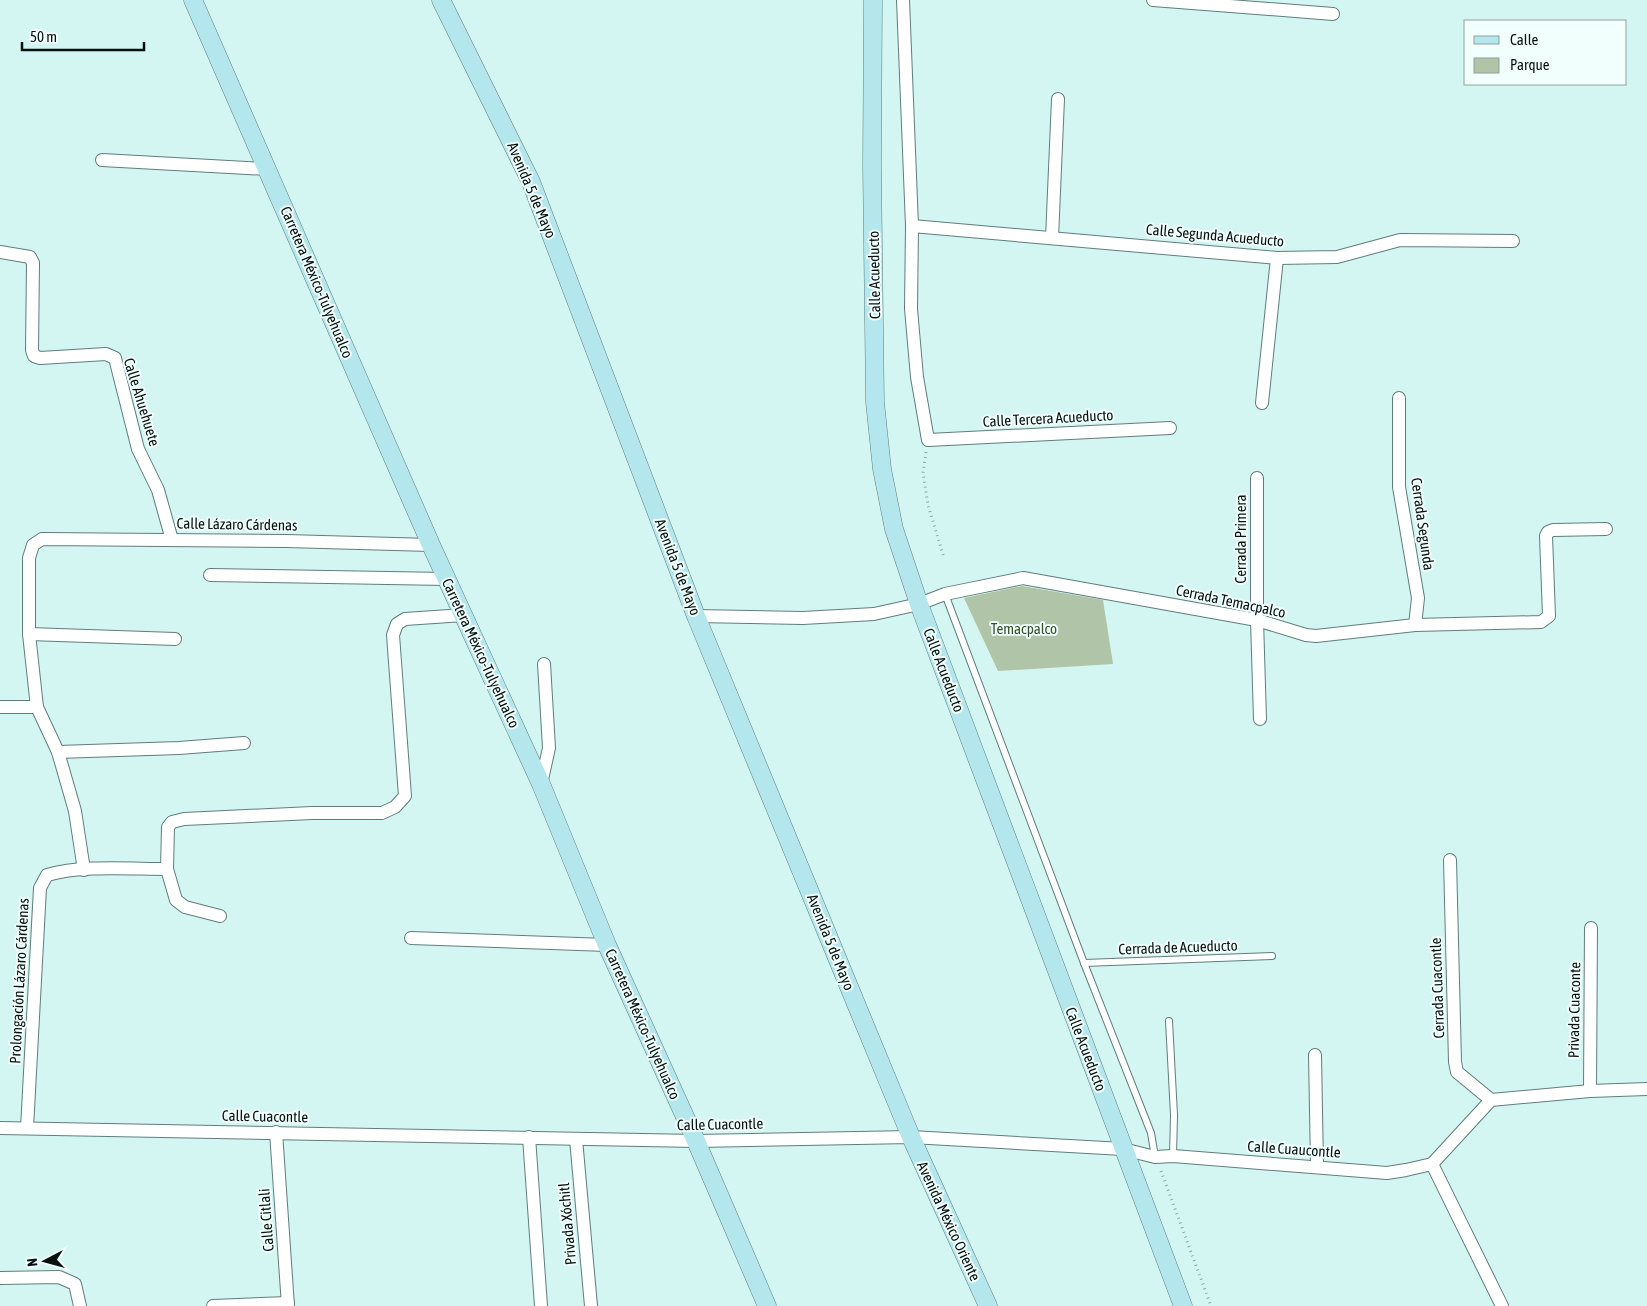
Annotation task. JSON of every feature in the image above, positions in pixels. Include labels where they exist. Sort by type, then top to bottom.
[{"type":"main road","name":"Carretera México-Tulyehualco","points":[[193,0],[431,545],[541,784],[608,944],[696,1141],[766,1306]]},
{"type":"main road","name":"Avenida 5 de Mayo","points":[[442,0],[532,182],[696,616],[911,1137]]},
{"type":"main road","name":"Calle Acueducto","points":[[873,0],[872,166],[875,402],[882,469],[894,529],[919,604],[1183,1306]]},
{"type":"main road","name":"Avenida México Oriente","points":[[911,1137],[988,1306]]},
{"type":"street","points":[[903,0],[912,226],[911,309],[917,377],[928,440]]},
{"type":"street","points":[[1153,0],[1333,14]]},
{"type":"street","points":[[1052,238],[1058,99]]},
{"type":"street","points":[[102,160],[267,169]]},
{"type":"street","name":"Calle Segunda Acueducto","points":[[912,226],[1277,258],[1337,257],[1400,240],[1513,241]]},
{"type":"street","name":"Calle Ahuehuete","points":[[0,252],[30,257],[33,263],[32,350],[34,356],[40,358],[106,354],[115,358],[138,449],[158,490],[172,540]]},
{"type":"street","points":[[1262,403],[1277,258]]},
{"type":"street","name":"Cerrada Segunda","points":[[1399,398],[1399,487],[1418,598],[1416,624]]},
{"type":"street","name":"Calle Tercera Acueducto","points":[[928,440],[1170,428]]},
{"type":"street","name":"Cerrada Primera","points":[[1257,478],[1256,620],[1260,719]]},
{"type":"street","name":"Cerrada Temacpalco","points":[[696,616],[803,618],[874,614],[919,604],[945,594],[1023,578],[1256,620],[1306,635],[1316,636],[1416,624],[1541,622],[1549,616],[1546,536],[1548,532],[1553,530],[1606,529]]},
{"type":"street","name":"Calle Lázaro Cárdenas","points":[[29,634],[29,558],[33,545],[42,539],[431,545]]},
{"type":"street","points":[[210,575],[447,579]]},
{"type":"street","points":[[220,916],[185,907],[176,900],[168,869],[168,827],[172,822],[184,819],[312,813],[382,814],[395,807],[405,796],[393,635],[397,624],[405,619],[464,615]]},
{"type":"street","points":[[168,869],[84,870],[75,811],[58,752],[37,707],[29,634],[175,639]]},
{"type":"street","points":[[541,784],[549,748],[544,664]]},
{"type":"street","points":[[0,707],[37,707]]},
{"type":"street","points":[[58,752],[179,748],[244,743]]},
{"type":"street","name":"Cerrada Cuacontle","points":[[1450,860],[1455,1062],[1457,1072],[1491,1100]]},
{"type":"street","name":"Prolongación Lázaro Cárdenas","points":[[28,1128],[40,888],[47,875],[57,872],[84,870]]},
{"type":"street","name":"Privada Cuaconte","points":[[1590,1091],[1591,928]]},
{"type":"street","points":[[411,938],[608,944]]},
{"type":"street","points":[[1315,1055],[1317,1166]]},
{"type":"street","points":[[1502,1306],[1432,1164],[1491,1100],[1590,1091],[1647,1089]]},
{"type":"street","name":"Calle Cuacontle","points":[[0,1128],[696,1141],[911,1137]]},
{"type":"street","name":"Calle Citlali","points":[[276,1132],[288,1305]]},
{"type":"street","points":[[529,1137],[541,1306]]},
{"type":"street","name":"Calle Cuaucontle","points":[[911,1137],[1123,1149],[1156,1157],[1174,1156],[1387,1172],[1432,1164]]},
{"type":"street","name":"Privada Xóchitl","points":[[576,1139],[591,1306]]},
{"type":"street","points":[[0,1278],[59,1277],[75,1284],[80,1306]]},
{"type":"street","points":[[213,1306],[288,1305]]},
{"type":"lane","name":"Calle Acueducto","points":[[945,594],[1084,962],[1151,1133],[1156,1157]]},
{"type":"lane","name":"Cerrada de Acueducto","points":[[1084,962],[1272,956]]},
{"type":"lane","points":[[1169,1021],[1174,1115],[1174,1156]]},
{"type":"path","points":[[928,440],[923,473],[928,505],[944,558]]},
{"type":"path","points":[[1156,1157],[1211,1306]]},
{"type":"green space","name":"Temacpalco","points":[[1022,586],[1103,600],[1113,664],[998,671],[964,598]]}]
